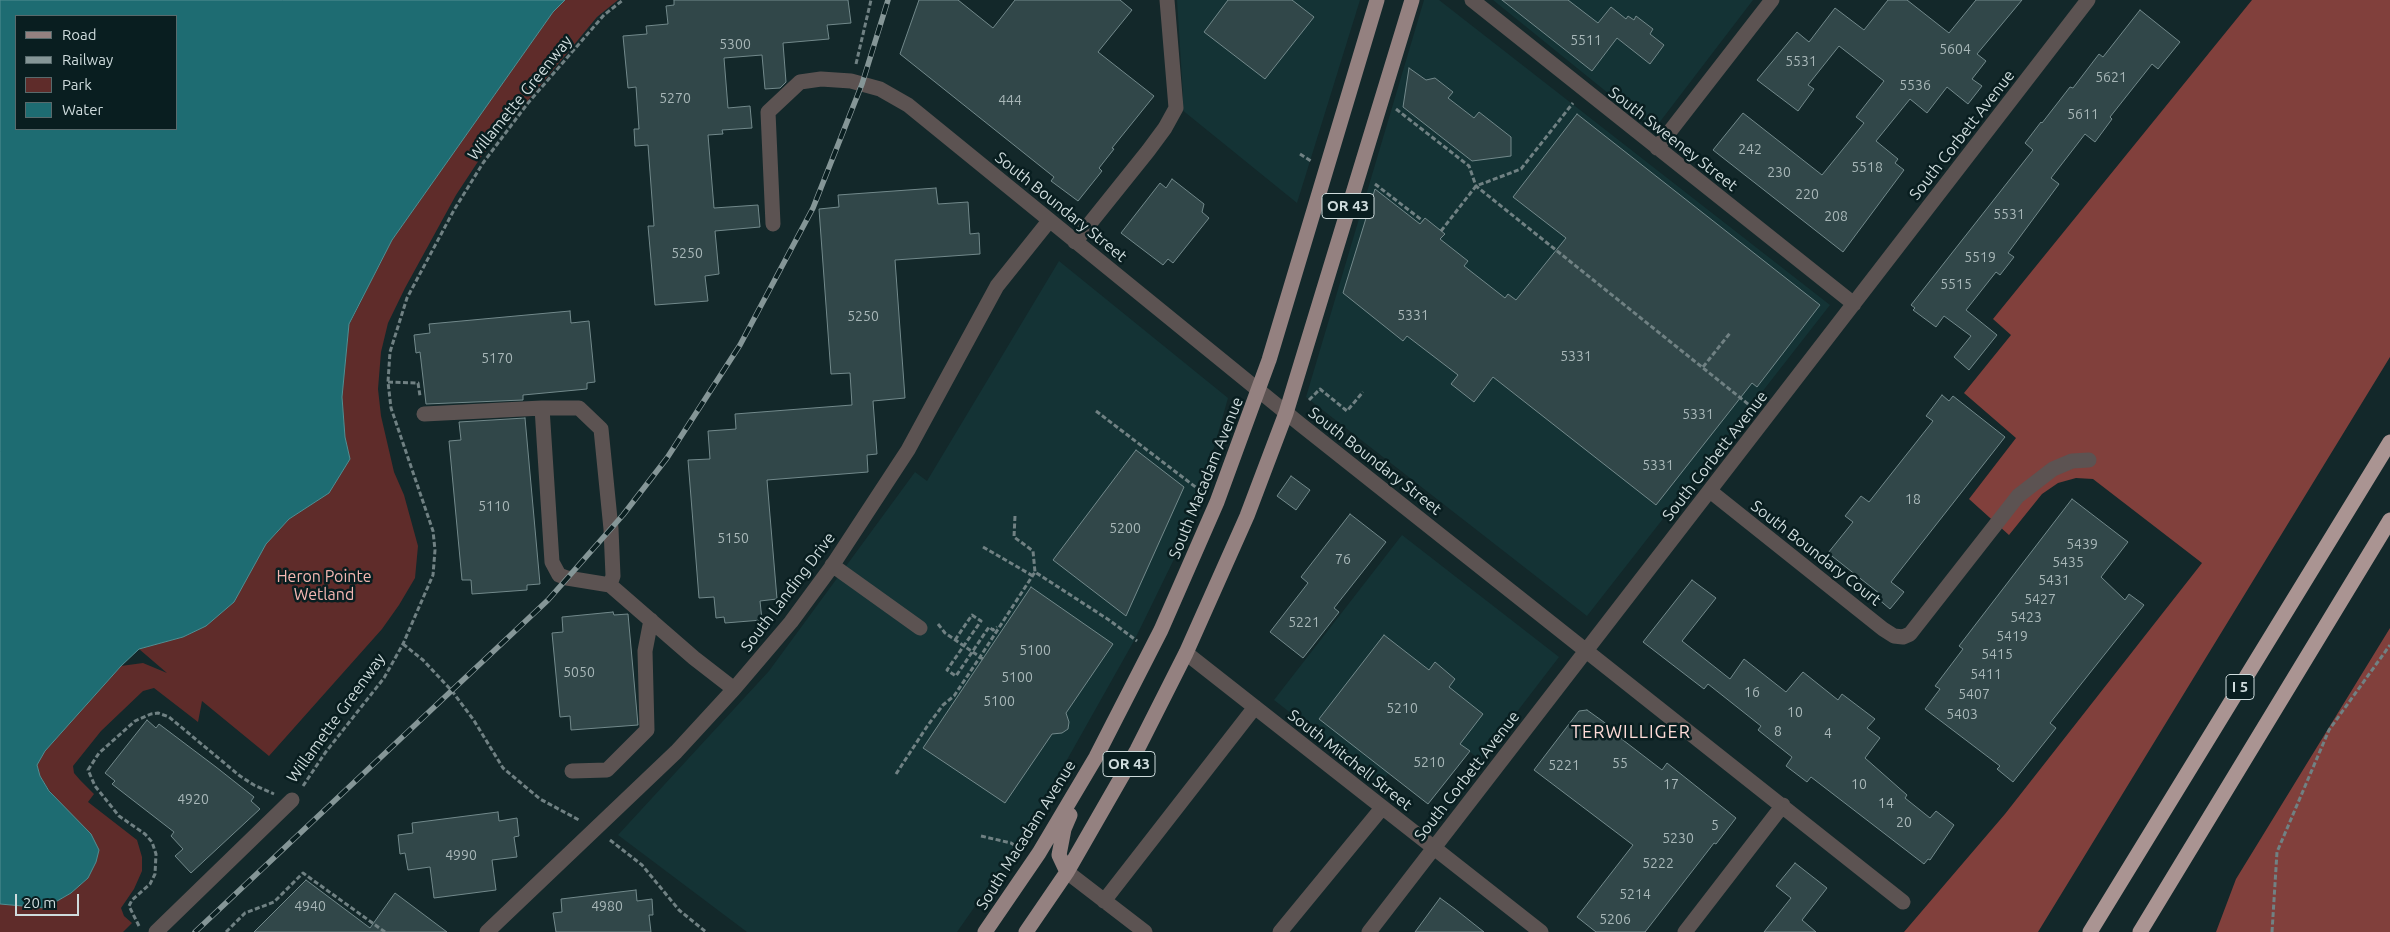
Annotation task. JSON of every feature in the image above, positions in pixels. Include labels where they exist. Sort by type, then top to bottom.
[{"type":"highway","name":"I 5","points":[[2090,932],[2390,442]]},
{"type":"highway","name":"I 5","points":[[2140,932],[2390,520]]},
{"type":"main road","name":"South Macadam Avenue","points":[[985,932],[1039,853],[1087,772],[1161,630],[1222,492],[1259,391],[1377,0]]},
{"type":"main road","name":"OR 43","points":[[1026,932],[1067,872],[1137,750],[1186,653],[1247,516],[1286,413],[1358,171],[1412,0]]},
{"type":"main road","points":[[1067,872],[1059,854],[1064,829],[1087,772]]},
{"type":"street","points":[[1075,242],[1148,152],[1176,108],[1167,0]]},
{"type":"street","name":"South Sweeney Street","points":[[1472,0],[1854,304]]},
{"type":"street","points":[[1657,148],[1772,0]]},
{"type":"street","name":"South Corbett Avenue","points":[[1369,932],[2088,0]]},
{"type":"street","name":"South Boundary Street","points":[[773,224],[768,112],[800,82],[821,79],[851,81],[880,89],[908,105],[1286,413],[1903,902]]},
{"type":"street","name":"South Landing Drive","points":[[488,932],[651,777],[734,688],[790,622],[832,565],[908,450],[997,286],[1049,221]]},
{"type":"street","points":[[542,408],[552,562],[559,575],[610,585],[734,688]]},
{"type":"street","points":[[424,414],[579,408],[601,428],[614,576],[610,585]]},
{"type":"street","name":"South Boundary Court","points":[[1710,491],[1883,628],[1894,636],[1903,637],[1910,634],[2018,496],[2053,469],[2072,461],[2089,460]]},
{"type":"street","points":[[832,565],[920,628]]},
{"type":"street","points":[[572,771],[607,770],[647,730],[645,651],[651,620]]},
{"type":"street","name":"South Mitchell Street","points":[[1186,653],[1541,932]]},
{"type":"street","points":[[1104,900],[1255,707]]},
{"type":"street","points":[[156,932],[292,800]]},
{"type":"street","points":[[1685,932],[1783,805]]},
{"type":"street","points":[[1280,932],[1382,808]]},
{"type":"street","points":[[1067,872],[1145,932]]},
{"type":"path","name":"Willamette Greenway","points":[[138,932],[140,928],[130,906],[132,900],[150,884],[155,874],[156,854],[152,842],[145,834],[110,807],[95,786],[88,770],[99,752],[135,720],[151,714],[169,717],[227,766],[254,785],[292,800],[325,753],[375,691],[403,644],[432,575],[435,550],[429,515],[391,408],[388,382],[390,352],[407,298],[473,178],[528,103],[604,15],[623,0]]},
{"type":"path","points":[[851,81],[871,0]]},
{"type":"path","points":[[1381,98],[1469,166],[1476,186],[1766,418]]},
{"type":"path","points":[[1441,231],[1476,186],[1521,169],[1574,102]]},
{"type":"path","points":[[1358,171],[1423,221]]},
{"type":"path","points":[[1702,367],[1730,333]]},
{"type":"path","points":[[388,382],[418,384],[424,414]]},
{"type":"path","points":[[1308,402],[1320,389],[1347,411],[1363,392]]},
{"type":"path","points":[[1096,411],[1201,492]]},
{"type":"path","points":[[896,774],[928,724],[943,705],[954,696],[982,658],[998,626],[1034,574],[1033,551],[1014,536],[1015,516]]},
{"type":"path","points":[[983,547],[1034,574],[1122,630]]},
{"type":"path","points":[[982,658],[972,652],[964,646],[955,640],[972,615],[981,621],[964,646],[947,670],[956,676],[972,652],[989,627],[993,630],[998,626]]},
{"type":"path","name":"Willamette Greenway","points":[[403,644],[424,660],[452,691],[503,768],[540,799],[580,821]]},
{"type":"path","points":[[2272,932],[2277,852],[2329,730],[2390,645]]},
{"type":"path","points":[[981,836],[1011,843],[1018,848]]},
{"type":"path","points":[[608,839],[642,865],[680,910],[706,932]]},
{"type":"path","points":[[226,932],[245,913],[274,902],[303,873],[385,932]]},
{"type":"shaded area","points":[[1177,0],[1360,0],[1297,203],[1181,109],[1183,95]]},
{"type":"shaded area","points":[[1424,0],[1439,0],[1830,305],[1587,616],[1306,397]]},
{"type":"shaded area","points":[[1493,0],[1753,0],[1659,123],[1651,124],[1645,123]]},
{"type":"shaded area","points":[[2252,0],[2390,0],[2390,357],[2038,932],[1904,932],[2005,814],[2202,563],[2093,479],[2076,478],[2058,483],[2042,494],[2009,535],[1969,499],[2016,438],[1964,393],[2011,335],[1993,319]]},
{"type":"shaded area","points":[[1059,261],[1228,398],[1202,490],[1176,555],[1135,639],[1023,838],[957,932],[747,932],[618,835],[769,671],[915,472],[927,481]]},
{"type":"shaded area","points":[[1402,535],[1559,657],[1480,760],[1429,720],[1381,783],[1274,700]]},
{"type":"shaded area","points":[[2390,628],[2390,932],[2216,932],[2236,879]]},
{"type":"green space","name":"Heron Pointe Wetland","points":[[565,0],[618,0],[597,17],[481,157],[456,195],[388,323],[381,352],[378,389],[381,416],[394,472],[404,495],[418,546],[415,578],[399,605],[382,629],[269,756],[202,701],[198,722],[154,688],[143,691],[101,731],[73,766],[74,773],[94,794],[88,802],[137,840],[142,857],[142,871],[134,889],[121,908],[124,916],[132,923],[123,932],[0,932],[0,904],[45,908],[71,893],[88,878],[96,862],[99,850],[49,790],[40,776],[37,765],[45,751],[121,666],[143,663],[167,673],[139,649],[183,637],[206,626],[234,602],[266,544],[289,519],[329,493],[350,459],[345,437],[342,397],[349,325],[392,240],[553,12]]},
{"type":"water","points":[[0,0],[565,0],[553,12],[392,240],[349,324],[342,397],[345,437],[350,459],[329,493],[289,519],[266,544],[234,602],[206,626],[183,637],[139,649],[121,666],[45,751],[37,765],[40,776],[49,791],[91,834],[99,850],[96,862],[88,878],[71,893],[45,908],[0,904]]},
{"type":"building","points":[[674,0],[848,0],[851,23],[827,25],[829,39],[783,43],[786,82],[780,88],[765,89],[762,55],[724,58],[728,108],[750,106],[752,128],[722,130],[723,134],[708,135],[714,208],[758,205],[760,227],[715,231],[719,274],[705,276],[708,301],[655,305],[648,226],[654,226],[648,145],[635,146],[634,129],[639,129],[636,87],[628,88],[623,36],[647,34],[646,26],[668,24],[666,6],[674,5]]},
{"type":"building","points":[[919,0],[958,0],[993,28],[1015,0],[1120,0],[1132,10],[1098,52],[1154,96],[1112,148],[1114,149],[1099,168],[1102,171],[1078,201],[1051,181],[1054,177],[900,54]]},
{"type":"building","points":[[1228,0],[1292,0],[1314,17],[1265,79],[1204,32]]},
{"type":"building","points":[[1502,0],[1568,0],[1598,23],[1611,7],[1626,19],[1628,16],[1634,20],[1636,16],[1653,29],[1650,34],[1664,45],[1650,64],[1617,38],[1592,71]]},
{"type":"building","points":[[1888,0],[1907,0],[1949,33],[1976,0],[2022,0],[1977,54],[1986,61],[1972,79],[1982,86],[1968,104],[1947,87],[1927,113],[1910,99],[1876,141],[1898,159],[1895,163],[1904,170],[1843,252],[1713,150],[1743,113],[1822,175],[1864,123],[1856,117],[1884,81],[1839,46],[1808,85],[1814,89],[1798,111],[1757,80],[1797,32],[1809,42],[1835,8],[1864,30]]},
{"type":"building","points":[[2140,10],[2180,42],[2158,69],[2152,64],[2110,117],[2112,119],[2095,142],[2085,134],[2051,178],[2059,184],[2008,253],[2014,257],[2000,275],[1996,272],[1966,310],[1997,335],[1969,370],[1954,357],[1971,336],[1944,316],[1936,327],[1913,310],[1915,308],[1911,305],[2033,150],[2025,143],[2041,122],[2070,87],[2073,88],[2099,54],[2103,57]]},
{"type":"building","points":[[1409,68],[1426,80],[1435,78],[1453,92],[1448,98],[1474,118],[1479,112],[1511,137],[1511,156],[1472,161],[1403,107]]},
{"type":"building","points":[[1577,114],[1820,305],[1757,387],[1752,383],[1656,505],[1493,377],[1474,402],[1451,384],[1458,375],[1407,336],[1403,341],[1343,293],[1375,189],[1420,224],[1425,218],[1445,234],[1440,239],[1468,261],[1464,266],[1505,298],[1508,294],[1516,300],[1566,238],[1513,197]]},
{"type":"building","points":[[1172,179],[1204,204],[1202,212],[1209,218],[1173,263],[1168,259],[1163,265],[1121,233],[1160,183],[1166,188]]},
{"type":"building","points":[[936,188],[938,204],[968,202],[970,234],[979,233],[980,254],[895,260],[905,398],[873,401],[877,454],[867,455],[868,472],[767,480],[777,599],[760,601],[762,620],[725,623],[724,617],[716,618],[714,597],[699,598],[688,460],[710,459],[708,431],[736,429],[735,414],[852,405],[850,373],[831,374],[819,209],[839,207],[838,195]]},
{"type":"building","points":[[570,311],[571,323],[589,321],[595,382],[587,383],[587,389],[523,395],[523,400],[426,404],[420,352],[416,353],[414,335],[430,333],[429,324]]},
{"type":"building","points":[[1942,395],[1949,401],[1953,396],[2005,437],[1891,582],[1904,592],[1890,609],[1877,598],[1880,594],[1828,553],[1853,522],[1845,516],[1861,496],[1869,502],[1933,421],[1926,416]]},
{"type":"building","points":[[525,418],[540,584],[527,585],[527,590],[472,594],[471,580],[462,580],[449,441],[461,440],[459,422]]},
{"type":"building","points":[[1136,450],[1184,487],[1126,616],[1053,560]]},
{"type":"building","points":[[1291,476],[1310,490],[1296,510],[1277,496]]},
{"type":"building","points":[[2072,499],[2128,542],[2101,577],[2125,600],[2129,594],[2144,605],[2050,723],[2056,728],[2013,782],[1997,769],[2000,766],[1925,709],[1940,689],[1935,686],[1963,649],[1959,646]]},
{"type":"building","points":[[1350,514],[1386,542],[1334,608],[1339,612],[1303,658],[1270,632],[1308,583],[1301,577]]},
{"type":"building","points":[[1692,580],[1716,598],[1682,641],[1730,679],[1744,659],[1786,692],[1803,672],[1838,700],[1842,694],[1875,719],[1867,728],[1880,738],[1865,758],[1907,795],[1905,798],[1930,818],[1936,811],[1954,825],[1930,860],[1928,859],[1924,864],[1811,777],[1807,782],[1786,766],[1792,757],[1758,730],[1761,726],[1708,684],[1704,689],[1643,642]]},
{"type":"building","points":[[1031,587],[1113,644],[1066,713],[1069,722],[1068,729],[1062,733],[1052,734],[1005,803],[923,748]]},
{"type":"building","points":[[613,612],[614,615],[628,614],[638,725],[571,730],[570,716],[560,717],[552,633],[563,632],[562,617]]},
{"type":"building","points":[[1384,635],[1429,670],[1435,662],[1455,679],[1449,687],[1483,714],[1460,744],[1470,751],[1428,804],[1319,719]]},
{"type":"building","points":[[1587,710],[1662,770],[1667,763],[1736,818],[1716,844],[1714,843],[1645,932],[1596,932],[1577,917],[1633,845],[1534,770],[1579,711]]},
{"type":"building","points":[[147,720],[156,728],[159,724],[216,767],[254,797],[251,801],[260,809],[191,873],[175,856],[183,849],[171,836],[174,832],[112,784],[115,781],[105,773]]},
{"type":"building","points":[[498,812],[499,821],[517,818],[519,836],[514,837],[517,857],[492,860],[496,890],[434,898],[430,867],[408,870],[405,853],[400,854],[398,835],[413,833],[412,823]]},
{"type":"building","points":[[1795,863],[1827,888],[1802,920],[1816,932],[1764,932],[1791,898],[1776,886]]},
{"type":"building","points":[[306,880],[370,928],[395,893],[447,932],[254,932]]},
{"type":"building","points":[[636,890],[637,901],[652,899],[653,915],[649,915],[651,932],[556,932],[553,913],[562,912],[561,899]]},
{"type":"building","points":[[1440,898],[1455,909],[1484,932],[1415,932]]},
{"type":"railway","points":[[195,932],[548,600],[623,515],[667,458],[740,345],[813,208],[862,84],[888,0]]},
{"type":"district","name":"TERWILLIGER","points":[[1631,732]]}]
